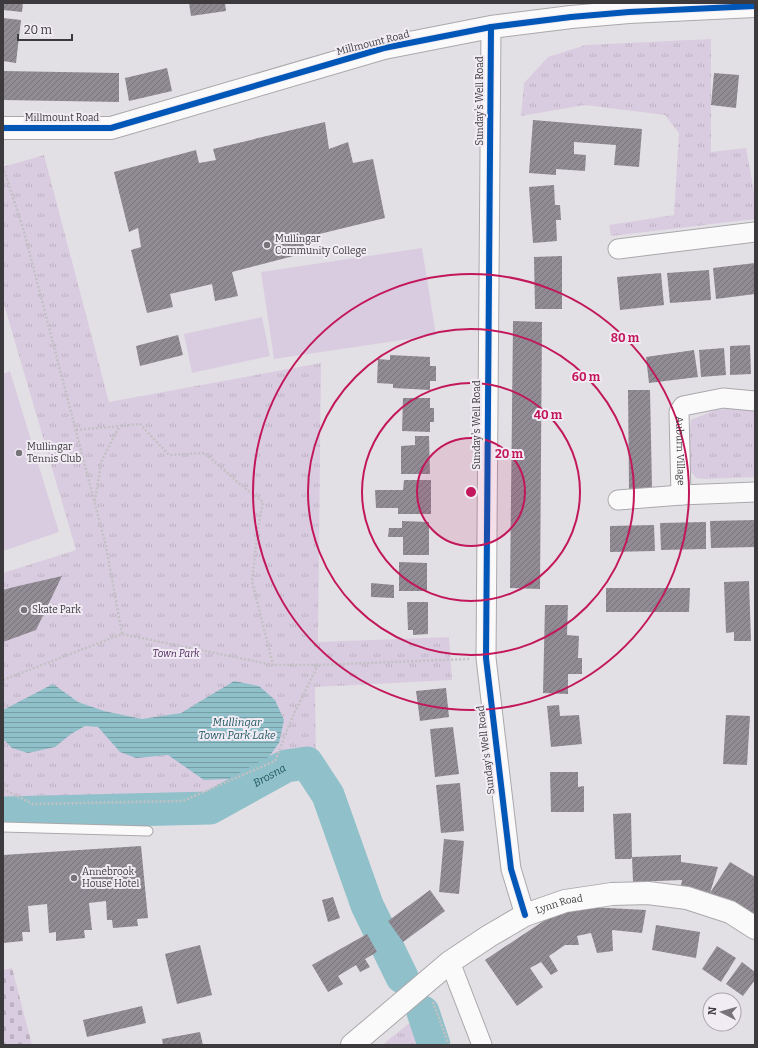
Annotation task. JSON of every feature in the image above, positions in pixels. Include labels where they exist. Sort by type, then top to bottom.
[{"type":"street","name":"Millmount Road","points":[[3,128],[111,128],[384,48],[491,27],[607,14],[755,6]]},
{"type":"street","name":"Sunday's Well Road","points":[[491,27],[486,658],[510,869],[525,915]]},
{"type":"street","points":[[618,249],[755,232]]},
{"type":"street","name":"Auburn Village","points":[[755,401],[723,398],[683,406],[680,412],[681,495],[755,492]]},
{"type":"street","points":[[618,500],[681,495]]},
{"type":"street","name":"Lynn Road","points":[[352,1045],[450,962],[489,936],[525,915],[565,901],[612,894],[648,893],[686,898],[730,912],[755,928]]},
{"type":"street","points":[[450,962],[482,1045]]},
{"type":"lane","points":[[3,827],[148,831]]},
{"type":"path","points":[[3,167],[23,228],[95,502],[106,546],[122,634]]},
{"type":"path","points":[[76,430],[140,424],[169,455],[205,453],[241,485],[263,502],[258,528],[252,581],[273,665]]},
{"type":"path","points":[[95,502],[101,462],[119,426]]},
{"type":"path","points":[[3,680],[122,634],[273,665],[318,666],[486,658]]},
{"type":"path","points":[[3,789],[33,804],[183,801],[275,761],[292,718],[318,666]]},
{"type":"path","points":[[426,983],[449,1045]]},
{"type":"green space","points":[[711,39],[711,152],[746,148],[755,197],[755,219],[611,236],[609,225],[674,215],[679,133],[665,115],[585,105],[521,116],[524,83],[548,57],[586,45]]},
{"type":"green space","name":"Town Park","points":[[44,155],[109,402],[321,363],[318,642],[449,637],[452,680],[315,687],[316,757],[280,763],[201,802],[7,810],[3,805],[3,573],[76,550],[3,301],[3,167]]},
{"type":"green space","points":[[422,248],[436,335],[274,359],[261,272]]},
{"type":"green space","points":[[262,317],[270,356],[192,373],[184,334]]},
{"type":"green space","name":"Mullingar Tennis Club","points":[[10,371],[59,532],[3,551],[3,374]]},
{"type":"green space","points":[[737,408],[755,410],[755,477],[696,478],[690,471],[689,437],[691,420],[715,410]]},
{"type":"green space","points":[[12,968],[32,1045],[3,1045],[3,970]]},
{"type":"green space","points":[[423,1012],[434,1045],[382,1045]]},
{"type":"water","name":"Mullingar Town Park Lake","points":[[234,681],[259,686],[275,700],[284,720],[279,743],[266,761],[228,779],[204,780],[168,755],[136,758],[120,752],[98,727],[85,726],[71,734],[55,747],[28,753],[12,748],[3,739],[3,710],[53,684],[78,702],[104,711],[142,719],[181,713]]},
{"type":"building","points":[[3,3],[23,3],[22,12],[3,10]]},
{"type":"building","points":[[189,3],[225,3],[226,11],[191,16]]},
{"type":"building","points":[[3,18],[21,20],[16,63],[3,61]]},
{"type":"building","points":[[167,68],[172,91],[129,101],[125,78]]},
{"type":"building","points":[[3,71],[119,73],[119,102],[3,100]]},
{"type":"building","points":[[714,73],[739,75],[736,108],[711,105]]},
{"type":"building","points":[[533,120],[642,129],[639,167],[614,165],[616,145],[574,142],[574,154],[586,155],[585,171],[556,169],[556,175],[529,173]]},
{"type":"building","points":[[325,122],[329,149],[348,142],[353,163],[373,159],[385,218],[303,238],[305,253],[232,272],[238,296],[215,301],[212,284],[170,294],[173,307],[147,313],[131,250],[141,247],[138,228],[129,232],[114,172],[196,150],[199,163],[216,160],[213,149]]},
{"type":"building","points":[[554,185],[555,205],[560,205],[561,220],[556,220],[557,241],[533,243],[529,187]]},
{"type":"building","points":[[562,256],[562,309],[535,309],[534,257]]},
{"type":"building","points":[[755,263],[755,294],[716,299],[713,268]]},
{"type":"building","points":[[709,270],[711,300],[670,303],[667,273]]},
{"type":"building","points":[[661,273],[664,305],[620,310],[617,277]]},
{"type":"building","points":[[513,321],[542,322],[540,589],[510,588]]},
{"type":"building","points":[[178,335],[183,355],[140,366],[136,346]]},
{"type":"building","points":[[750,345],[751,374],[730,375],[730,346]]},
{"type":"building","points":[[724,348],[726,375],[701,377],[699,350]]},
{"type":"building","points":[[694,350],[698,377],[649,383],[646,357]]},
{"type":"building","points":[[390,355],[430,357],[430,366],[436,366],[436,381],[430,381],[430,390],[393,388],[393,384],[377,383],[378,359],[390,360]]},
{"type":"building","points":[[628,390],[650,390],[652,488],[629,489]]},
{"type":"building","points":[[403,398],[430,398],[430,408],[434,408],[434,422],[430,422],[430,432],[402,431]]},
{"type":"building","points":[[415,436],[429,436],[430,474],[401,474],[401,446],[415,445]]},
{"type":"building","points":[[404,480],[431,480],[431,514],[398,514],[398,508],[376,508],[375,490],[403,490]]},
{"type":"building","points":[[755,520],[755,547],[711,548],[710,521]]},
{"type":"building","points":[[402,521],[429,522],[429,555],[403,555],[403,537],[388,537],[389,528],[402,528]]},
{"type":"building","points":[[706,522],[706,549],[661,550],[660,523]]},
{"type":"building","points":[[654,525],[655,551],[610,552],[610,526]]},
{"type":"building","points":[[399,562],[427,563],[427,591],[399,591]]},
{"type":"building","name":"Skate Park","points":[[62,576],[36,630],[3,642],[3,590]]},
{"type":"building","points":[[749,581],[751,641],[734,641],[734,632],[726,633],[724,582]]},
{"type":"building","points":[[371,583],[394,585],[394,598],[371,597]]},
{"type":"building","points":[[606,588],[690,588],[689,612],[606,612]]},
{"type":"building","points":[[407,602],[428,602],[428,634],[413,635],[413,630],[408,630]]},
{"type":"building","points":[[545,605],[568,605],[567,635],[579,636],[578,658],[582,658],[582,674],[568,674],[568,694],[543,693]]},
{"type":"building","points":[[446,688],[449,717],[420,721],[416,691]]},
{"type":"building","points":[[559,705],[560,716],[579,715],[582,744],[551,747],[547,706]]},
{"type":"building","points":[[726,715],[750,716],[747,765],[723,764]]},
{"type":"building","points":[[453,727],[459,774],[435,777],[430,729]]},
{"type":"building","points":[[550,772],[578,772],[578,787],[584,786],[584,812],[551,812]]},
{"type":"building","points":[[460,783],[464,831],[441,833],[436,785]]},
{"type":"building","points":[[631,813],[632,857],[631,859],[615,859],[613,814]]},
{"type":"building","points":[[444,839],[464,841],[459,894],[439,892]]},
{"type":"building","name":"Annebrook House Hotel","points":[[141,846],[148,918],[137,919],[138,926],[113,928],[112,920],[107,920],[106,901],[89,903],[92,930],[84,930],[85,938],[56,941],[56,932],[49,933],[47,904],[28,906],[30,932],[22,932],[23,941],[3,943],[3,855]]},
{"type":"building","points":[[681,855],[681,862],[718,867],[710,893],[681,886],[682,880],[633,882],[632,857]]},
{"type":"building","points":[[730,862],[755,877],[755,918],[710,893]]},
{"type":"building","points":[[430,890],[445,911],[403,942],[388,921]]},
{"type":"building","points":[[333,897],[340,918],[328,922],[322,900]]},
{"type":"building","points":[[589,907],[646,910],[642,933],[612,930],[613,951],[597,953],[591,933],[577,936],[579,945],[565,945],[549,956],[558,971],[551,975],[541,962],[530,968],[543,987],[517,1006],[485,960],[551,916]]},
{"type":"building","points":[[656,925],[700,932],[696,958],[652,950]]},
{"type":"building","points":[[367,934],[377,952],[365,959],[370,967],[360,972],[356,965],[338,976],[343,984],[328,992],[312,965]]},
{"type":"building","points":[[200,945],[212,995],[177,1004],[165,954]]},
{"type":"building","points":[[717,946],[736,958],[721,982],[702,969]]},
{"type":"building","points":[[742,962],[755,972],[755,980],[743,996],[742,992],[737,992],[726,984]]},
{"type":"building","points":[[142,1006],[146,1023],[87,1037],[83,1020]]},
{"type":"building","points":[[200,1032],[203,1045],[163,1045],[162,1039]]},
{"type":"waterway","name":"Brosna","points":[[3,813],[210,808],[286,766],[307,763],[328,795],[367,905],[402,977]]},
{"type":"waterway","name":"Brosna","points":[[423,1012],[434,1045]]},
{"type":"cycle path","points":[[3,128],[111,128],[384,48],[491,27],[571,17],[629,12],[755,6]]},
{"type":"cycle path","points":[[491,27],[486,658],[511,869],[525,915]]},
{"type":"place","name":"Mullingar Community College","points":[[267,245]]},
{"type":"place","name":"Mullingar Tennis Club","points":[[19,453]]},
{"type":"place","name":"Skate Park","points":[[24,610]]},
{"type":"place","name":"Annebrook House Hotel","points":[[74,878]]}]
